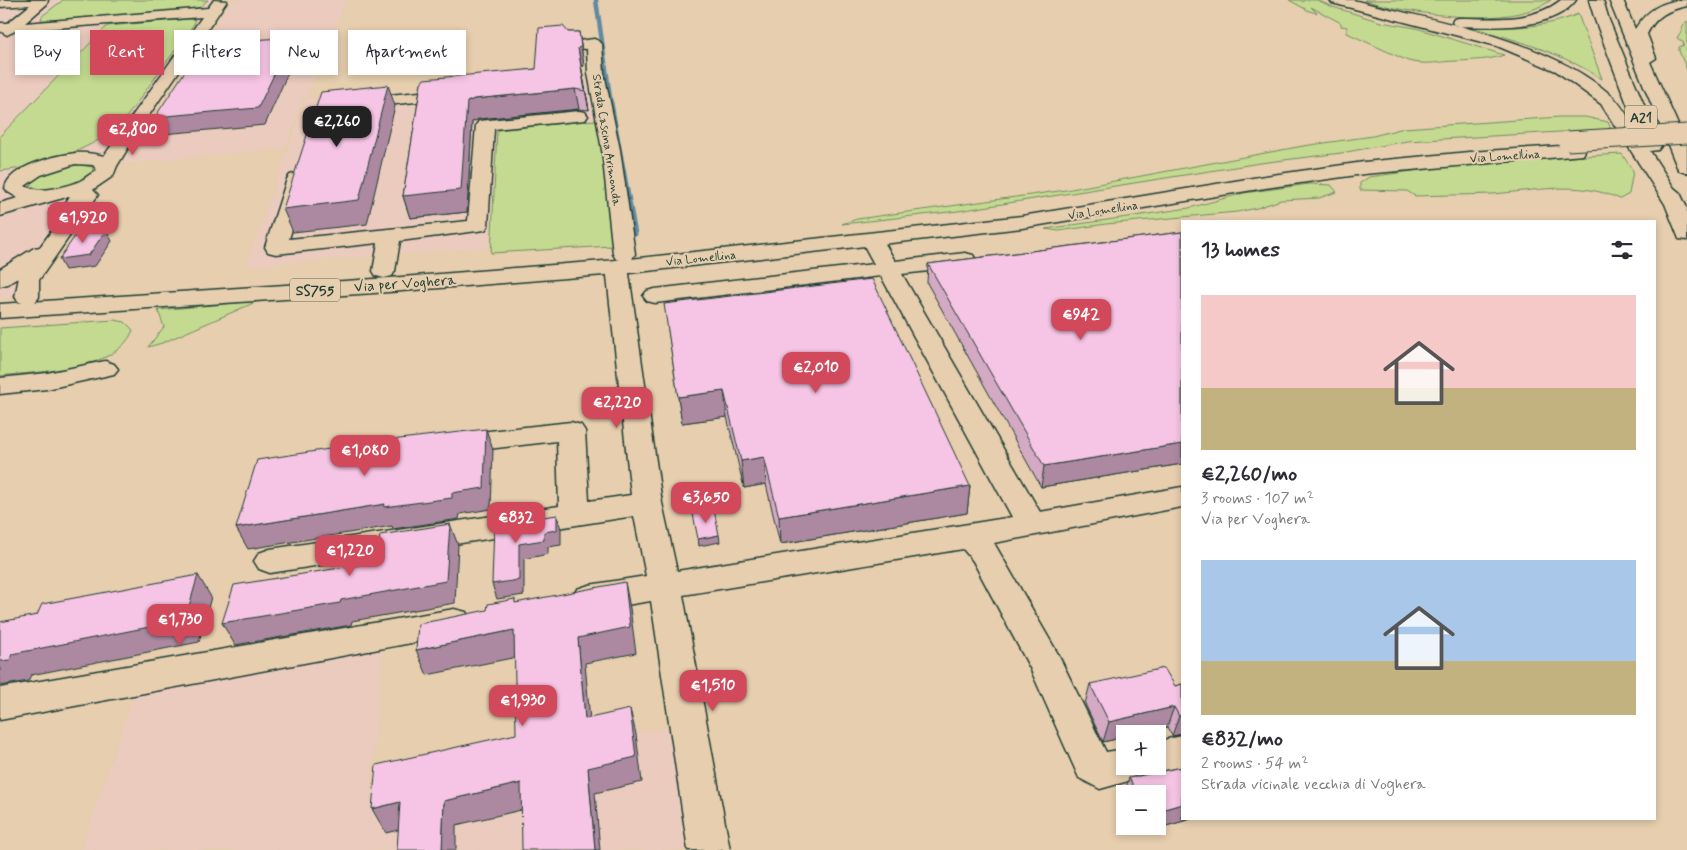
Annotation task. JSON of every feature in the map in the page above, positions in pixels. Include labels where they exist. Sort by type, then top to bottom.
[{"type":"main road","points":[[0,3],[35,0]]},
{"type":"main road","points":[[3,28],[23,17],[42,1],[40,0]]},
{"type":"main road","points":[[1337,0],[1502,44],[1562,68],[1606,100],[1619,116],[1677,208]]},
{"type":"main road","points":[[1363,8],[1427,20],[1504,22],[1545,14],[1563,6],[1569,0]]},
{"type":"main road","name":"A21","points":[[1596,0],[1602,20],[1687,234]]},
{"type":"main road","name":"A21","points":[[1616,0],[1659,105],[1687,167]]},
{"type":"main road","points":[[1659,105],[1660,90],[1640,34],[1646,21],[1654,13],[1667,6],[1687,2]]},
{"type":"main road","points":[[0,3],[8,6],[8,8],[0,13]]},
{"type":"main road","points":[[3,28],[217,6]]},
{"type":"main road","points":[[0,289],[27,294],[28,280],[53,245],[73,212],[217,6]]},
{"type":"main road","name":"Strada Cascina Arimonda","points":[[576,45],[594,44],[596,73],[611,150],[624,262]]},
{"type":"main road","points":[[338,105],[420,97]]},
{"type":"main road","points":[[302,163],[276,247],[478,226],[485,125],[579,116]]},
{"type":"main road","points":[[0,205],[14,181],[94,148],[132,127]]},
{"type":"main road","points":[[1571,146],[1687,134]]},
{"type":"main road","points":[[1571,146],[1687,145]]},
{"type":"main road","name":"Via Lomellina","points":[[624,262],[1088,202],[1241,175],[1360,158],[1462,148],[1571,146]]},
{"type":"main road","name":"Via Lomellina","points":[[624,262],[872,240],[1073,215],[1265,182],[1364,168],[1571,146]]},
{"type":"main road","points":[[0,210],[98,176],[104,163],[92,160],[60,162]]},
{"type":"main road","points":[[14,181],[31,195],[50,194],[64,198],[73,212]]},
{"type":"main road","points":[[384,271],[390,235]]},
{"type":"main road","points":[[872,240],[1026,516]]},
{"type":"main road","points":[[0,278],[31,261],[53,245]]},
{"type":"main road","points":[[656,296],[986,257]]},
{"type":"main road","points":[[624,262],[647,503],[664,584],[709,850]]},
{"type":"main road","name":"Via per Voghera","points":[[0,299],[27,294],[384,271],[624,262]]},
{"type":"main road","name":"Via per Voghera","points":[[0,311],[389,285],[624,262]]},
{"type":"main road","points":[[0,386],[47,381],[105,369]]},
{"type":"main road","points":[[426,447],[570,431],[574,514]]},
{"type":"main road","points":[[556,604],[664,584],[971,536],[1026,516],[1181,481]]},
{"type":"main road","points":[[1026,516],[1181,497]]},
{"type":"main road","points":[[270,561],[647,503]]},
{"type":"main road","points":[[971,536],[985,554],[1046,664],[1093,766],[1100,771],[1116,768]]},
{"type":"main road","points":[[0,704],[487,616]]},
{"type":"main road","points":[[1166,756],[1181,753]]},
{"type":"shaded area","points":[[0,0],[221,0],[200,30],[174,30],[174,66],[10,298],[0,299]]},
{"type":"shaded area","points":[[231,0],[346,0],[334,30],[270,30],[270,75],[316,75],[307,96],[304,98],[285,148],[125,164],[122,161],[146,131],[182,75],[260,75],[260,30],[212,30]]},
{"type":"shaded area","points":[[593,76],[603,118],[496,129],[490,247],[246,266],[306,99]]},
{"type":"shaded area","points":[[384,646],[370,792],[676,725],[695,850],[81,850],[133,697],[144,690]]},
{"type":"green space","points":[[63,0],[208,0],[200,7],[191,9],[63,20],[41,20],[42,16]]},
{"type":"green space","points":[[1289,0],[1300,0],[1303,2],[1303,0],[1317,0],[1381,22],[1416,28],[1504,55],[1481,60],[1433,63],[1408,61],[1347,33],[1347,27],[1341,26],[1341,23],[1311,7],[1317,13],[1309,11]]},
{"type":"green space","points":[[1364,0],[1551,0],[1534,9],[1512,15],[1486,17],[1432,14]]},
{"type":"green space","points":[[1578,14],[1602,79],[1555,55],[1522,42],[1471,27],[1539,25]]},
{"type":"green space","points":[[195,20],[190,30],[174,30],[174,52],[164,65],[164,30],[103,30],[107,26]]},
{"type":"green space","points":[[1687,21],[1687,70],[1679,51],[1679,47],[1684,45],[1677,38],[1682,30],[1681,27]]},
{"type":"green space","points":[[90,43],[90,75],[157,75],[120,126],[107,135],[78,150],[47,162],[0,171],[0,136],[59,75],[80,75],[80,54]]},
{"type":"green space","points":[[1560,117],[1585,117],[1608,122],[1611,129],[1407,141],[1341,153],[1260,163],[958,211],[842,224],[857,219],[1066,190],[1303,146],[1373,136],[1404,128]]},
{"type":"green space","points":[[604,119],[614,244],[612,246],[491,253],[497,130]]},
{"type":"green space","points":[[1622,154],[1633,171],[1629,194],[1620,199],[1604,193],[1573,188],[1492,194],[1415,196],[1407,191],[1360,190],[1360,183],[1369,177],[1478,162]]},
{"type":"green space","points":[[78,164],[92,167],[94,171],[90,176],[62,188],[42,189],[34,187],[29,183],[44,172]]},
{"type":"green space","points":[[1309,184],[1331,185],[1337,192],[1319,198],[1281,200],[1237,212],[1106,224],[1059,231],[1045,229],[1189,208],[1244,193]]},
{"type":"green space","points":[[258,301],[162,343],[148,347],[164,327],[158,310]]},
{"type":"green space","points":[[114,320],[125,322],[133,330],[124,344],[111,354],[94,362],[75,367],[0,376],[0,328]]},
{"type":"building","points":[[563,26],[568,32],[579,32],[581,47],[578,48],[585,91],[575,89],[474,99],[467,102],[461,190],[403,196],[421,83],[424,79],[536,69],[539,28]]},
{"type":"building","points":[[270,39],[270,75],[274,75],[258,108],[155,117],[183,75],[260,75],[260,40]]},
{"type":"building","points":[[388,85],[359,200],[283,209],[321,92]]},
{"type":"building","points":[[106,230],[89,255],[59,259],[78,232]]},
{"type":"building","points":[[1181,232],[1181,444],[1044,466],[928,264]]},
{"type":"building","points":[[872,279],[970,486],[779,517],[764,457],[741,461],[724,391],[678,397],[664,304]]},
{"type":"building","points":[[486,429],[484,488],[452,493],[452,498],[384,507],[385,504],[236,528],[257,460],[382,441]]},
{"type":"building","points":[[714,510],[719,535],[698,539],[693,514]]},
{"type":"building","points":[[557,515],[557,530],[544,532],[544,540],[519,544],[519,580],[492,584],[494,524]]},
{"type":"building","points":[[450,524],[446,581],[341,600],[340,603],[222,623],[234,585],[377,562],[380,535]]},
{"type":"building","points":[[198,575],[185,620],[12,654],[10,660],[0,661],[0,622],[37,615],[42,604]]},
{"type":"building","points":[[625,582],[630,627],[578,638],[585,719],[630,709],[636,757],[588,768],[595,850],[522,850],[521,783],[444,801],[442,850],[397,850],[400,802],[372,809],[376,765],[516,734],[514,630],[416,650],[418,624],[487,610],[488,604],[515,599],[515,603]]},
{"type":"building","points":[[1164,668],[1175,686],[1181,684],[1181,716],[1179,716],[1174,707],[1109,722],[1090,684]]},
{"type":"building","points":[[1181,767],[1181,804],[1166,809],[1166,785],[1133,785],[1129,778],[1143,775],[1166,775],[1166,770]]},
{"type":"waterway","points":[[596,0],[611,104]]},
{"type":"waterway","points":[[611,103],[635,234]]}]
